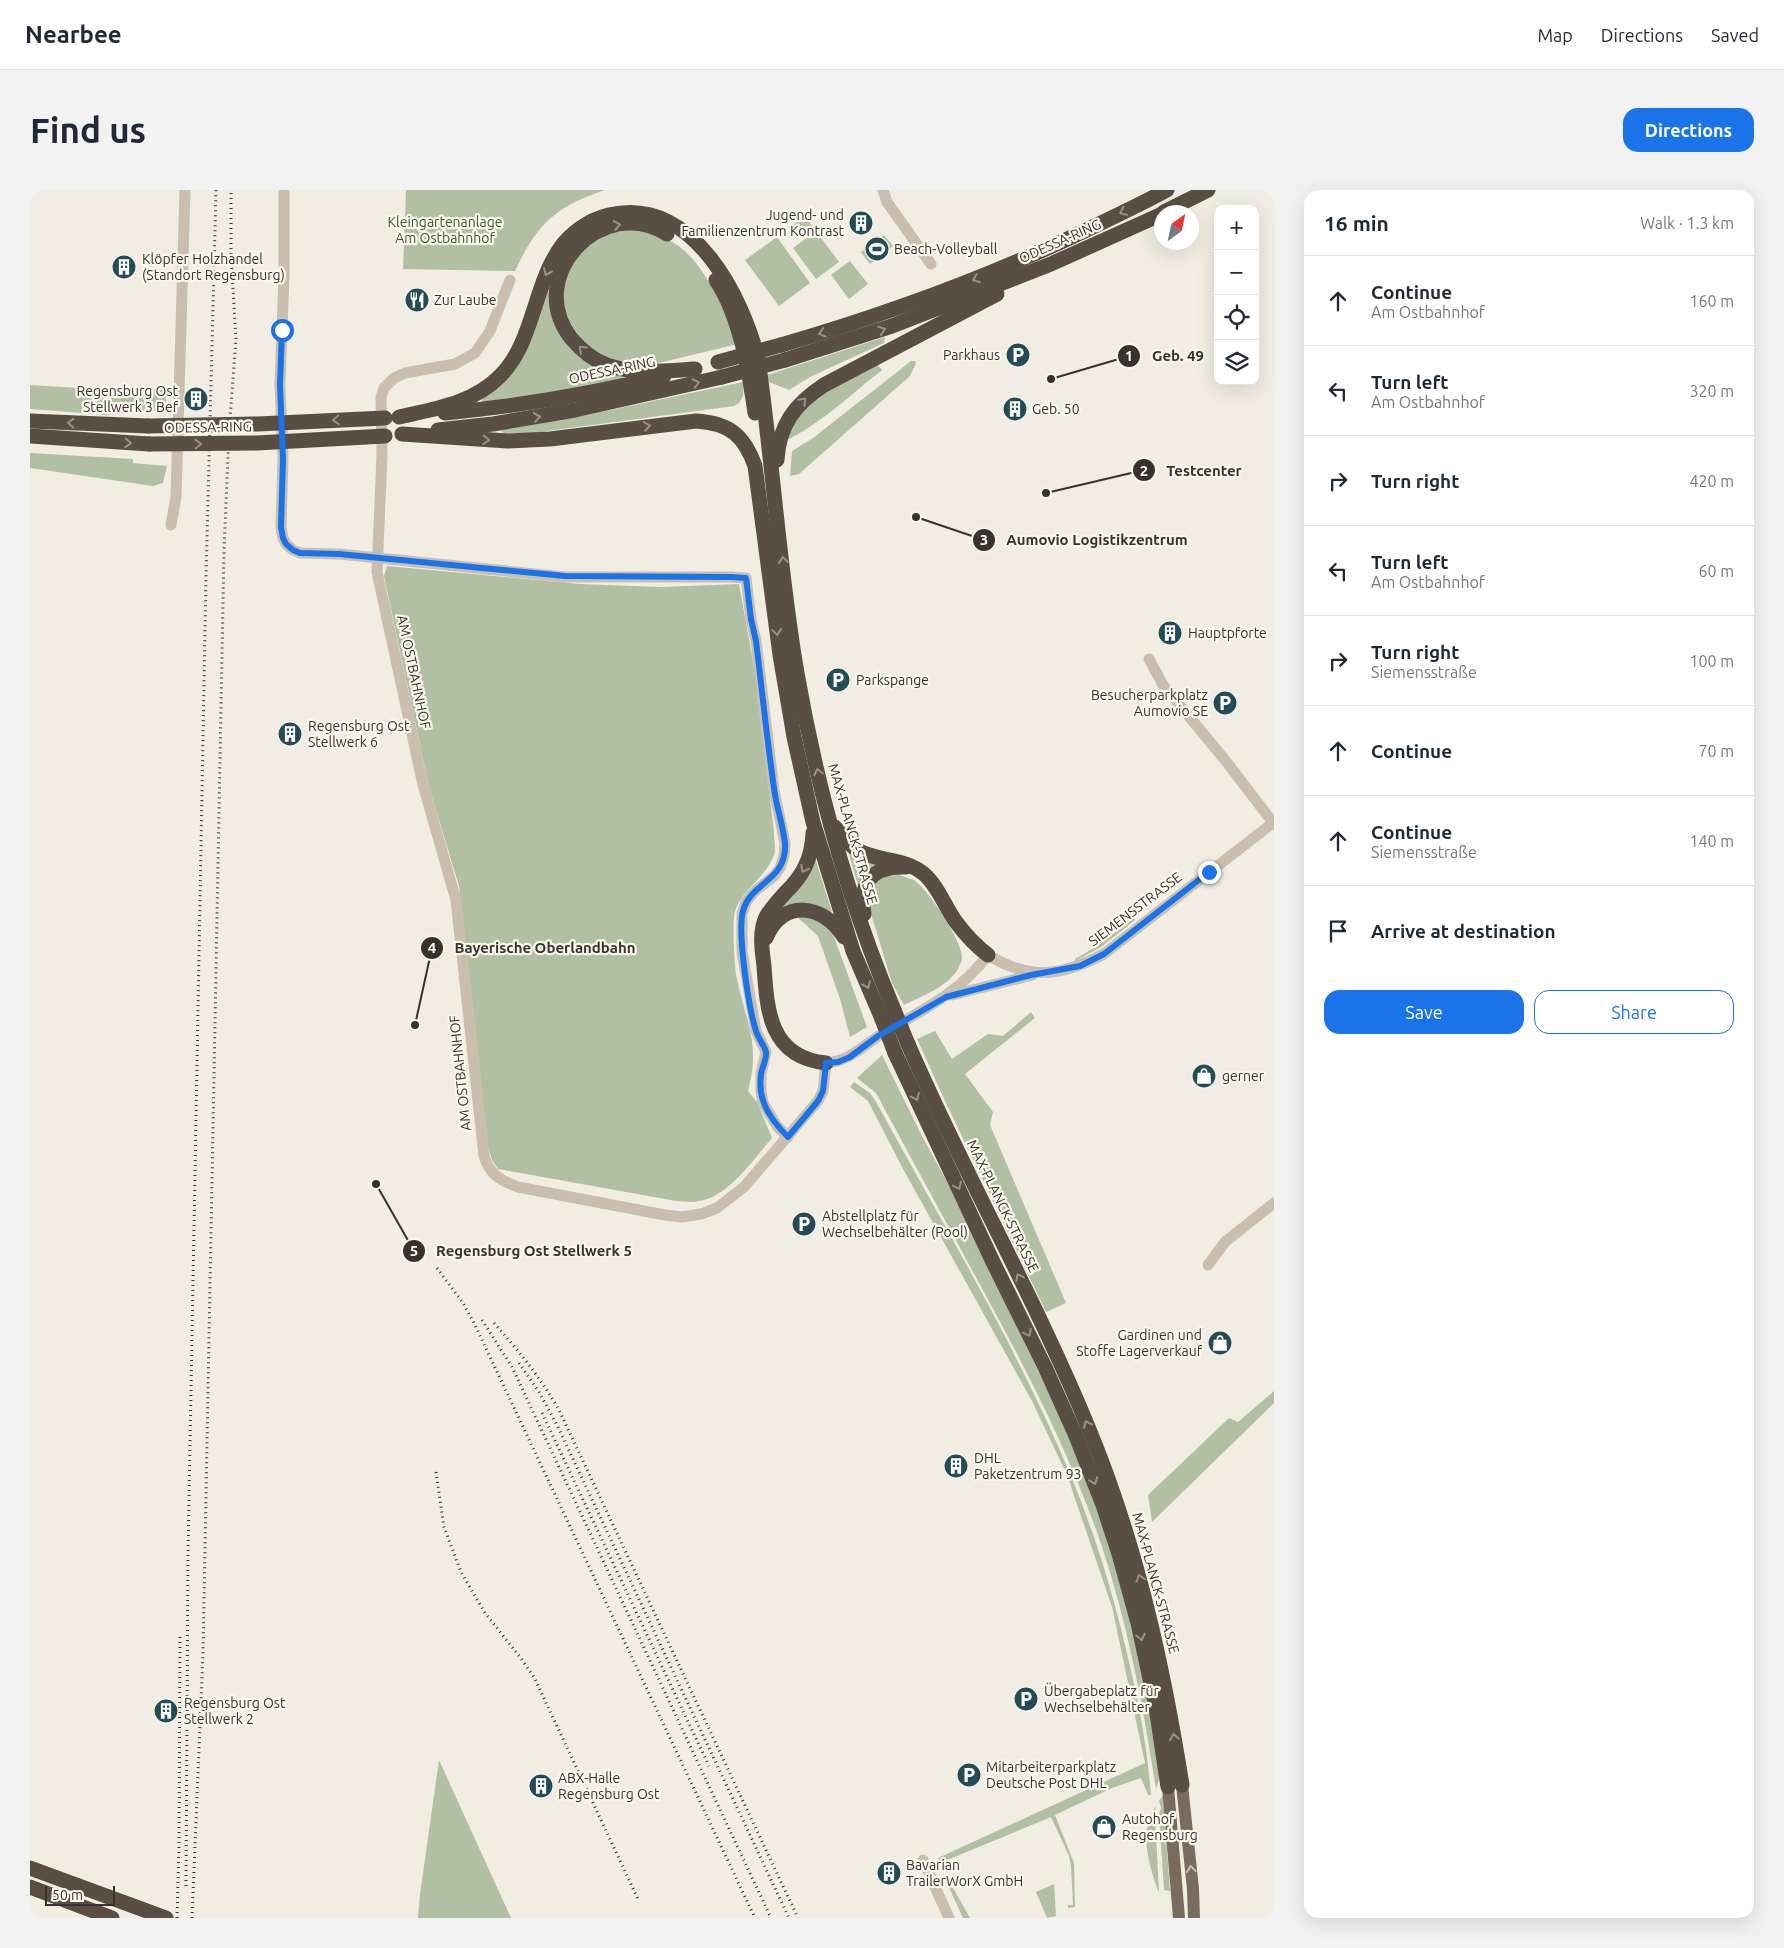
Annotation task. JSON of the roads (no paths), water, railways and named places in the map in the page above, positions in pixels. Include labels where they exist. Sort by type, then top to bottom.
[{"type":"highway","name":"ODESSA-RING","points":[[30,421],[148,426],[258,424],[392,417],[488,409],[560,398],[636,383],[695,369],[850,325],[974,280],[1041,252],[1167,190]]},
{"type":"highway","name":"ODESSA-RING","points":[[1179,205],[1208,190]]},
{"type":"highway","points":[[392,417],[458,402],[490,386],[502,375],[518,349],[546,272],[564,243],[574,232],[594,219],[622,212],[639,212],[667,222],[698,244],[717,266],[737,298],[752,336],[758,359],[776,509]]},
{"type":"highway","name":"ODESSA-RING","points":[[30,436],[149,444],[257,443],[385,436],[493,424],[575,410],[722,377],[785,360],[892,326],[1051,264],[1154,217]]},
{"type":"highway","points":[[695,369],[659,371],[622,369],[606,365],[580,348],[568,333],[560,317],[557,303],[557,285],[562,268],[570,253],[586,238],[601,229],[631,223],[650,226],[662,231],[691,252],[706,266],[718,284],[742,340],[751,380],[762,465],[771,584]]},
{"type":"highway","points":[[776,509],[778,442],[795,408],[809,395],[824,385],[974,307],[1051,264]]},
{"type":"highway","points":[[402,434],[508,441],[550,439],[670,423],[696,421],[717,424],[734,432],[750,451],[755,466],[771,584]]},
{"type":"highway","name":"MAX-PLANCK-STRASSE","points":[[776,509],[797,674],[808,729],[830,820],[853,899],[894,1010],[902,1049]]},
{"type":"highway","name":"MAX-PLANCK-STRASSE","points":[[771,584],[792,728],[813,822],[853,951],[882,1019],[902,1049],[1059,1359],[1115,1496],[1150,1616],[1169,1703],[1175,1786]]},
{"type":"highway","points":[[830,820],[848,843],[860,852],[903,862],[924,874],[956,922],[978,947],[988,955]]},
{"type":"highway","points":[[813,822],[811,853],[808,862],[796,882],[774,905],[766,917],[762,930],[762,946],[767,1010],[775,1031],[785,1046],[803,1058],[826,1063]]},
{"type":"highway","points":[[870,946],[862,900],[863,889],[868,880],[879,871],[894,867],[913,867]]},
{"type":"highway","points":[[762,946],[768,932],[781,916],[792,911],[806,910],[818,912],[836,924],[853,951]]},
{"type":"highway","points":[[30,1868],[166,1918]]},
{"type":"highway","points":[[30,1887],[112,1918]]},
{"type":"main road","name":"MAX-PLANCK-STRASSE","points":[[1175,1786],[1179,1918]]},
{"type":"main road","name":"MAX-PLANCK-STRASSE","points":[[1175,1786],[1193,1889],[1194,1918]]},
{"type":"street","points":[[171,525],[176,497],[185,190]]},
{"type":"street","points":[[284,190],[284,276],[280,385],[283,459],[281,527],[283,538],[293,550],[300,553],[339,554],[565,576],[746,578],[756,641],[774,790],[785,843],[784,856],[780,868],[746,902],[742,914],[742,952],[756,1031],[766,1052],[761,1074],[763,1103],[777,1126],[788,1137]]},
{"type":"street","points":[[883,190],[887,202],[930,264]]},
{"type":"street","name":"AM OSTBAHNHOF","points":[[510,280],[490,331],[475,353],[455,364],[406,373],[394,378],[384,388],[381,397],[382,455],[376,572],[423,785],[456,900],[484,1156],[490,1171],[500,1179],[518,1187],[666,1215],[693,1216],[717,1208],[732,1198],[788,1137],[818,1101],[823,1091],[826,1063]]},
{"type":"street","name":"SIEMENSSTRASSE","points":[[988,955],[1012,967],[1042,972],[1060,971],[1080,966],[1104,954],[1274,823],[1163,685],[1149,659]]},
{"type":"street","points":[[826,1063],[838,1062],[850,1057],[878,1036],[946,997],[974,972],[988,955]]},
{"type":"street","points":[[946,997],[1042,972]]},
{"type":"street","points":[[1208,1265],[1225,1242],[1274,1203]]},
{"type":"street","points":[[923,1860],[949,1918]]},
{"type":"railway","points":[[186,1886],[188,1553],[206,576],[216,190]]},
{"type":"railway","points":[[192,1918],[203,1653],[224,551],[229,432],[236,339],[231,254],[231,190]]},
{"type":"railway","points":[[437,1268],[463,1303],[474,1323],[755,1918]]},
{"type":"railway","points":[[482,1320],[512,1367],[771,1918]]},
{"type":"railway","points":[[494,1323],[529,1365],[559,1410],[798,1918]]},
{"type":"railway","points":[[519,1363],[539,1392],[557,1425],[789,1918]]},
{"type":"railway","points":[[542,1413],[709,1766]]},
{"type":"railway","points":[[436,1472],[444,1527],[461,1572],[485,1613],[534,1677],[638,1899]]},
{"type":"railway","points":[[177,1918],[180,1636]]},
{"type":"place","name":"Jugend- und Familienzentrum Kontrast","points":[[861,223]]},
{"type":"place","name":"Beach-Volleyball","points":[[877,249]]},
{"type":"place","name":"Klöpfer Holzhandel (Standort Regensburg)","points":[[124,267]]},
{"type":"place","name":"Zur Laube","points":[[417,300]]},
{"type":"place","name":"Parkhaus","points":[[1018,355]]},
{"type":"place","name":"Geb. 49","points":[[1051,379]]},
{"type":"place","name":"Regensburg Ost Stellwerk 3 Bef","points":[[196,399]]},
{"type":"place","name":"Geb. 50","points":[[1015,409]]},
{"type":"place","name":"Testcenter","points":[[1046,493]]},
{"type":"place","name":"Aumovio Logistikzentrum","points":[[916,517]]},
{"type":"place","name":"Hauptpforte","points":[[1170,633]]},
{"type":"place","name":"Parkspange","points":[[838,680]]},
{"type":"place","name":"Besucherparkplatz Aumovio SE","points":[[1225,703]]},
{"type":"place","name":"Regensburg Ost Stellwerk 6","points":[[290,734]]},
{"type":"place","name":"Bayerische Oberlandbahn","points":[[415,1025]]},
{"type":"place","name":"gerner","points":[[1204,1076]]},
{"type":"place","name":"Regensburg Ost Stellwerk 5","points":[[376,1184]]},
{"type":"place","name":"Abstellplatz für Wechselbehälter (Pool)","points":[[804,1224]]},
{"type":"place","name":"Gardinen und Stoffe Lagerverkauf","points":[[1220,1343]]},
{"type":"place","name":"DHL Paketzentrum 93","points":[[956,1466]]},
{"type":"place","name":"Übergabeplatz für Wechselbehälter","points":[[1026,1699]]},
{"type":"place","name":"Regensburg Ost Stellwerk 2","points":[[166,1711]]},
{"type":"place","name":"Mitarbeiterparkplatz Deutsche Post DHL","points":[[969,1775]]},
{"type":"place","name":"ABX-Halle Regensburg Ost","points":[[541,1786]]},
{"type":"place","name":"Autohof Regensburg","points":[[1104,1827]]},
{"type":"place","name":"Bavarian TrailerWorX GmbH","points":[[889,1873]]},
{"type":"park label","name":"Kleingartenanlage Am Ostbahnhof","points":[[445,230]]}]
